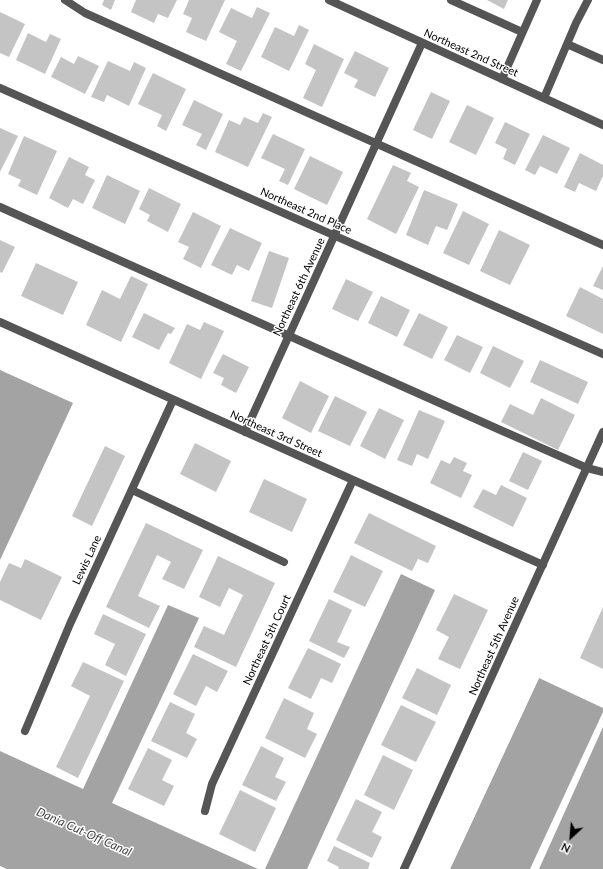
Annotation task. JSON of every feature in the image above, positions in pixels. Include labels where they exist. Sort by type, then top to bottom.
[{"type":"street","points":[[65,0],[85,13],[603,245]]},
{"type":"street","name":"Northeast 2nd Street","points":[[329,0],[603,125]]},
{"type":"street","points":[[451,0],[522,32]]},
{"type":"street","points":[[502,79],[537,0]]},
{"type":"street","points":[[544,98],[588,0]]},
{"type":"street","name":"Northeast 6th Avenue","points":[[245,432],[422,43]]},
{"type":"street","points":[[567,44],[603,60]]},
{"type":"street","name":"Northeast 2nd Place","points":[[0,88],[603,354]]},
{"type":"street","points":[[0,207],[587,468],[603,472]]},
{"type":"street","name":"Northeast 3rd Street","points":[[0,322],[543,565]]},
{"type":"street","name":"Lewis Lane","points":[[25,731],[70,624],[173,400]]},
{"type":"street","name":"Northeast 5th Avenue","points":[[404,869],[603,432]]},
{"type":"street","name":"Northeast 5th Court","points":[[206,811],[212,784],[353,480]]},
{"type":"street","points":[[132,490],[284,562]]},
{"type":"water","points":[[0,370],[73,403],[0,560]]},
{"type":"water","points":[[401,574],[435,590],[307,869],[265,869]]},
{"type":"water","name":"Dania Cut-Off Canal","points":[[168,605],[199,618],[112,803],[258,869],[7,869],[0,866],[0,751],[83,789]]},
{"type":"water","points":[[539,678],[603,708],[603,869],[450,869]]},
{"type":"pier","points":[[537,677],[539,678],[450,869],[448,869]]},
{"type":"pier","points":[[603,712],[603,727],[539,869],[530,869]]},
{"type":"building","points":[[104,0],[115,0],[111,10],[102,5]]},
{"type":"building","points":[[136,0],[177,0],[168,18],[158,14],[154,23],[131,12]]},
{"type":"building","points":[[189,0],[225,0],[206,41],[186,32],[192,18],[183,14]]},
{"type":"building","points":[[487,0],[508,0],[504,9]]},
{"type":"building","points":[[257,7],[270,13],[241,71],[226,64],[237,41],[219,32],[231,8],[252,18]]},
{"type":"building","points":[[0,12],[25,24],[9,57],[0,53]]},
{"type":"building","points":[[299,25],[309,30],[289,71],[261,57],[275,27],[294,36]]},
{"type":"building","points":[[28,33],[46,42],[50,34],[61,39],[45,74],[16,60]]},
{"type":"building","points":[[314,44],[344,59],[322,107],[303,98],[316,70],[305,64]]},
{"type":"building","points":[[355,51],[389,68],[375,97],[354,87],[358,80],[344,73]]},
{"type":"building","points":[[78,56],[99,66],[85,94],[51,77],[61,57],[74,64]]},
{"type":"building","points":[[108,61],[130,71],[134,62],[146,68],[129,106],[107,95],[104,102],[91,97]]},
{"type":"building","points":[[153,73],[186,89],[166,131],[157,126],[162,115],[138,104]]},
{"type":"building","points":[[431,92],[450,101],[432,139],[413,130]]},
{"type":"building","points":[[194,100],[223,114],[206,150],[196,145],[202,134],[182,125]]},
{"type":"building","points":[[467,105],[494,118],[476,155],[449,142]]},
{"type":"building","points":[[263,113],[272,117],[248,167],[215,152],[229,120],[240,125],[244,117],[258,123]]},
{"type":"building","points":[[505,122],[530,134],[515,165],[503,159],[507,149],[495,143]]},
{"type":"building","points":[[0,128],[18,136],[0,172]]},
{"type":"building","points":[[273,134],[305,149],[288,185],[279,181],[285,169],[261,158]]},
{"type":"building","points":[[543,135],[570,148],[557,174],[540,166],[535,175],[525,170]]},
{"type":"building","points":[[24,136],[57,151],[37,195],[18,186],[21,180],[8,174]]},
{"type":"building","points":[[580,153],[603,165],[603,176],[596,191],[579,183],[575,192],[564,187]]},
{"type":"building","points":[[310,156],[343,172],[327,205],[294,189]]},
{"type":"building","points":[[69,157],[89,167],[85,175],[95,180],[83,204],[73,199],[68,208],[49,198]]},
{"type":"building","points":[[393,165],[411,173],[407,181],[419,187],[396,234],[367,219]]},
{"type":"building","points":[[107,175],[140,191],[125,224],[92,208]]},
{"type":"building","points":[[149,188],[181,204],[168,232],[147,221],[150,215],[139,209]]},
{"type":"building","points":[[424,190],[458,204],[447,230],[436,226],[428,245],[406,235]]},
{"type":"building","points":[[463,211],[489,224],[469,265],[443,253]]},
{"type":"building","points":[[193,212],[221,226],[201,268],[183,259],[189,247],[178,242]]},
{"type":"building","points":[[230,228],[262,243],[249,271],[237,265],[232,275],[211,265]]},
{"type":"building","points":[[499,230],[530,245],[510,285],[480,271]]},
{"type":"building","points":[[0,240],[15,247],[2,273],[0,272]]},
{"type":"building","points":[[269,251],[289,258],[272,308],[251,301]]},
{"type":"building","points":[[36,263],[78,282],[63,315],[21,296]]},
{"type":"building","points":[[603,266],[603,290],[593,286]]},
{"type":"building","points":[[131,276],[148,284],[121,342],[86,325],[102,290],[120,299]]},
{"type":"building","points":[[346,279],[373,292],[358,321],[332,309]]},
{"type":"building","points":[[580,287],[603,299],[603,334],[566,316]]},
{"type":"building","points":[[381,296],[410,310],[397,337],[368,323]]},
{"type":"building","points":[[144,313],[175,328],[171,334],[168,333],[159,350],[132,337]]},
{"type":"building","points":[[419,313],[448,327],[432,359],[403,345]]},
{"type":"building","points":[[204,322],[224,331],[201,379],[169,363],[187,324],[200,330]]},
{"type":"building","points":[[457,335],[483,347],[470,373],[444,360]]},
{"type":"building","points":[[493,346],[524,361],[510,388],[480,373]]},
{"type":"building","points":[[223,354],[249,367],[236,393],[221,385],[224,378],[213,373]]},
{"type":"building","points":[[540,360],[588,382],[578,404],[530,382]]},
{"type":"building","points":[[300,381],[329,396],[311,433],[282,418]]},
{"type":"building","points":[[335,396],[367,412],[350,446],[318,431]]},
{"type":"building","points":[[541,398],[575,415],[558,450],[501,422],[510,404],[533,415]]},
{"type":"building","points":[[379,408],[404,420],[385,459],[360,446]]},
{"type":"building","points":[[419,410],[445,421],[428,459],[417,454],[412,466],[397,460]]},
{"type":"building","points":[[195,443],[231,461],[216,492],[180,474]]},
{"type":"building","points":[[105,446],[125,456],[92,526],[72,516]]},
{"type":"building","points":[[523,452],[542,461],[528,490],[509,481]]},
{"type":"building","points":[[454,457],[467,463],[463,471],[472,475],[461,498],[430,483],[441,460],[450,464]]},
{"type":"building","points":[[264,479],[307,499],[292,532],[249,512]]},
{"type":"building","points":[[501,485],[527,498],[513,527],[473,507],[483,489],[496,495]]},
{"type":"building","points":[[369,513],[436,546],[428,563],[418,559],[412,571],[354,543]]},
{"type":"building","points":[[146,523],[203,550],[184,589],[162,579],[171,562],[157,555],[138,596],[160,606],[149,628],[106,607]]},
{"type":"building","points":[[351,555],[383,571],[365,607],[333,592]]},
{"type":"building","points":[[218,556],[275,583],[236,667],[194,647],[204,626],[224,635],[243,595],[229,588],[220,607],[199,597]]},
{"type":"building","points":[[25,559],[62,577],[41,620],[0,600],[0,582],[9,563],[21,568]]},
{"type":"building","points":[[454,594],[488,610],[460,669],[438,659],[449,637],[436,630]]},
{"type":"building","points":[[329,599],[352,610],[337,642],[350,647],[344,658],[309,641]]},
{"type":"building","points":[[603,607],[603,669],[580,658]]},
{"type":"building","points":[[103,614],[146,634],[126,676],[105,665],[115,644],[94,634]]},
{"type":"building","points":[[308,648],[341,664],[332,683],[321,678],[311,699],[288,688]]},
{"type":"building","points":[[193,654],[228,671],[217,692],[206,686],[196,706],[173,694]]},
{"type":"building","points":[[83,662],[124,681],[78,778],[56,767],[90,696],[71,686]]},
{"type":"building","points":[[417,668],[451,685],[437,715],[402,698]]},
{"type":"building","points":[[284,698],[314,713],[307,729],[317,734],[305,758],[265,738]]},
{"type":"building","points":[[170,702],[195,714],[186,733],[197,739],[187,758],[151,741]]},
{"type":"building","points":[[401,705],[436,722],[416,762],[381,745]]},
{"type":"building","points":[[261,746],[284,758],[275,777],[286,782],[276,801],[242,785]]},
{"type":"building","points":[[148,748],[172,760],[162,780],[174,786],[164,806],[128,789]]},
{"type":"building","points":[[383,755],[413,770],[394,810],[364,795]]},
{"type":"building","points":[[240,790],[276,808],[255,852],[219,834]]},
{"type":"building","points":[[356,799],[382,812],[372,832],[382,837],[372,858],[336,840]]},
{"type":"building","points":[[334,846],[370,863],[368,869],[338,869],[339,867],[327,861]]}]
